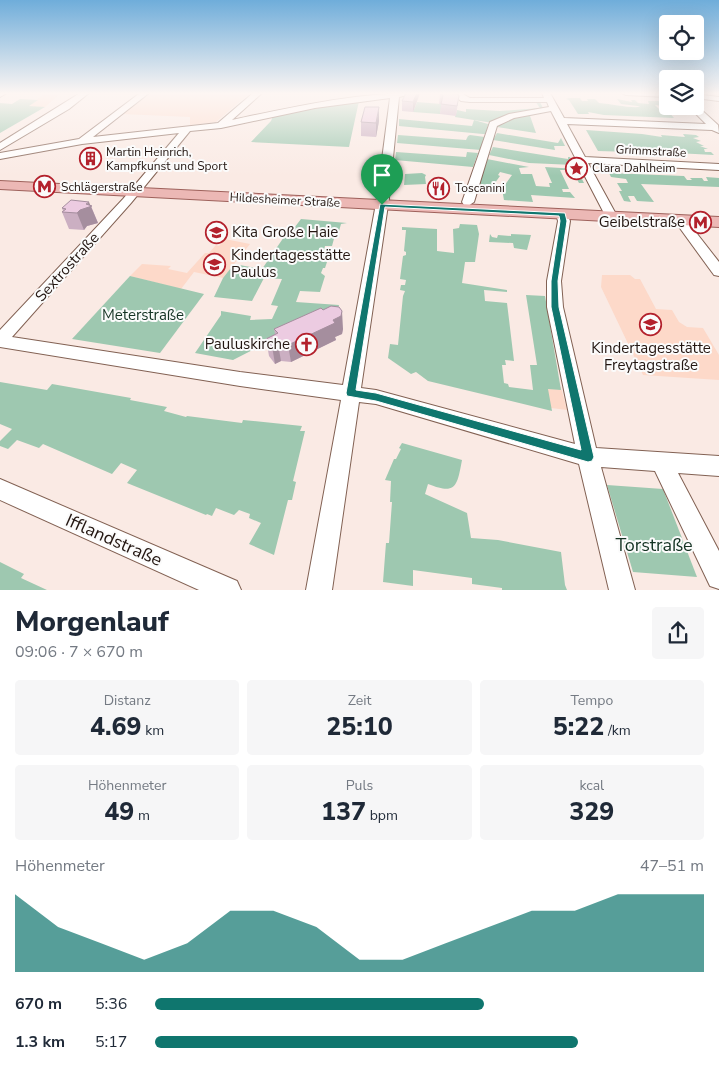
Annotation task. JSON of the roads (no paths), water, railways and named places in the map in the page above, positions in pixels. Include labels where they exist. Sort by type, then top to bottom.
[{"type":"main road","name":"Hildesheimer Straße","points":[[0,185],[719,222]]},
{"type":"street","points":[[0,147],[44,121]]},
{"type":"street","points":[[82,141],[109,121]]},
{"type":"street","points":[[220,125],[225,121]]},
{"type":"street","points":[[0,156],[82,141],[220,125],[242,121]]},
{"type":"street","points":[[319,590],[382,205],[391,121]]},
{"type":"street","points":[[468,202],[494,124],[502,121]]},
{"type":"street","points":[[611,216],[562,121],[717,129]]},
{"type":"street","points":[[708,121],[717,129]]},
{"type":"street","name":"Sextrostraße","points":[[0,341],[112,217],[187,129]]},
{"type":"street","name":"Grimmstraße","points":[[581,160],[719,167]]},
{"type":"street","points":[[562,214],[564,221],[554,286],[555,307],[588,457],[622,590]]},
{"type":"street","points":[[680,220],[719,272]]},
{"type":"street","points":[[0,341],[240,379],[376,397],[588,457],[719,466]]},
{"type":"street","points":[[662,463],[719,577]]},
{"type":"street","name":"Ifflandstraße","points":[[0,489],[228,590]]},
{"type":"place","name":"Martin Heinrich, Kampfkunst und Sport","points":[[90,159]]},
{"type":"place","name":"Clara Dahlheim","points":[[576,168]]},
{"type":"place","name":"Schlägerstraße","points":[[45,187]]},
{"type":"place","name":"Toscanini","points":[[439,188]]},
{"type":"place","name":"Geibelstraße","points":[[701,222]]},
{"type":"place","name":"Kita Große Haie","points":[[216,232]]},
{"type":"place","name":"Kindertagesstätte Paulus","points":[[215,264]]},
{"type":"place","name":"Kindertagesstätte Freytagstraße","points":[[651,325]]},
{"type":"place","name":"Pauluskirche","points":[[306,344]]},
{"type":"park label","name":"Meterstraße","points":[[143,315]]},
{"type":"park label","name":"Torstraße","points":[[654,545]]}]
